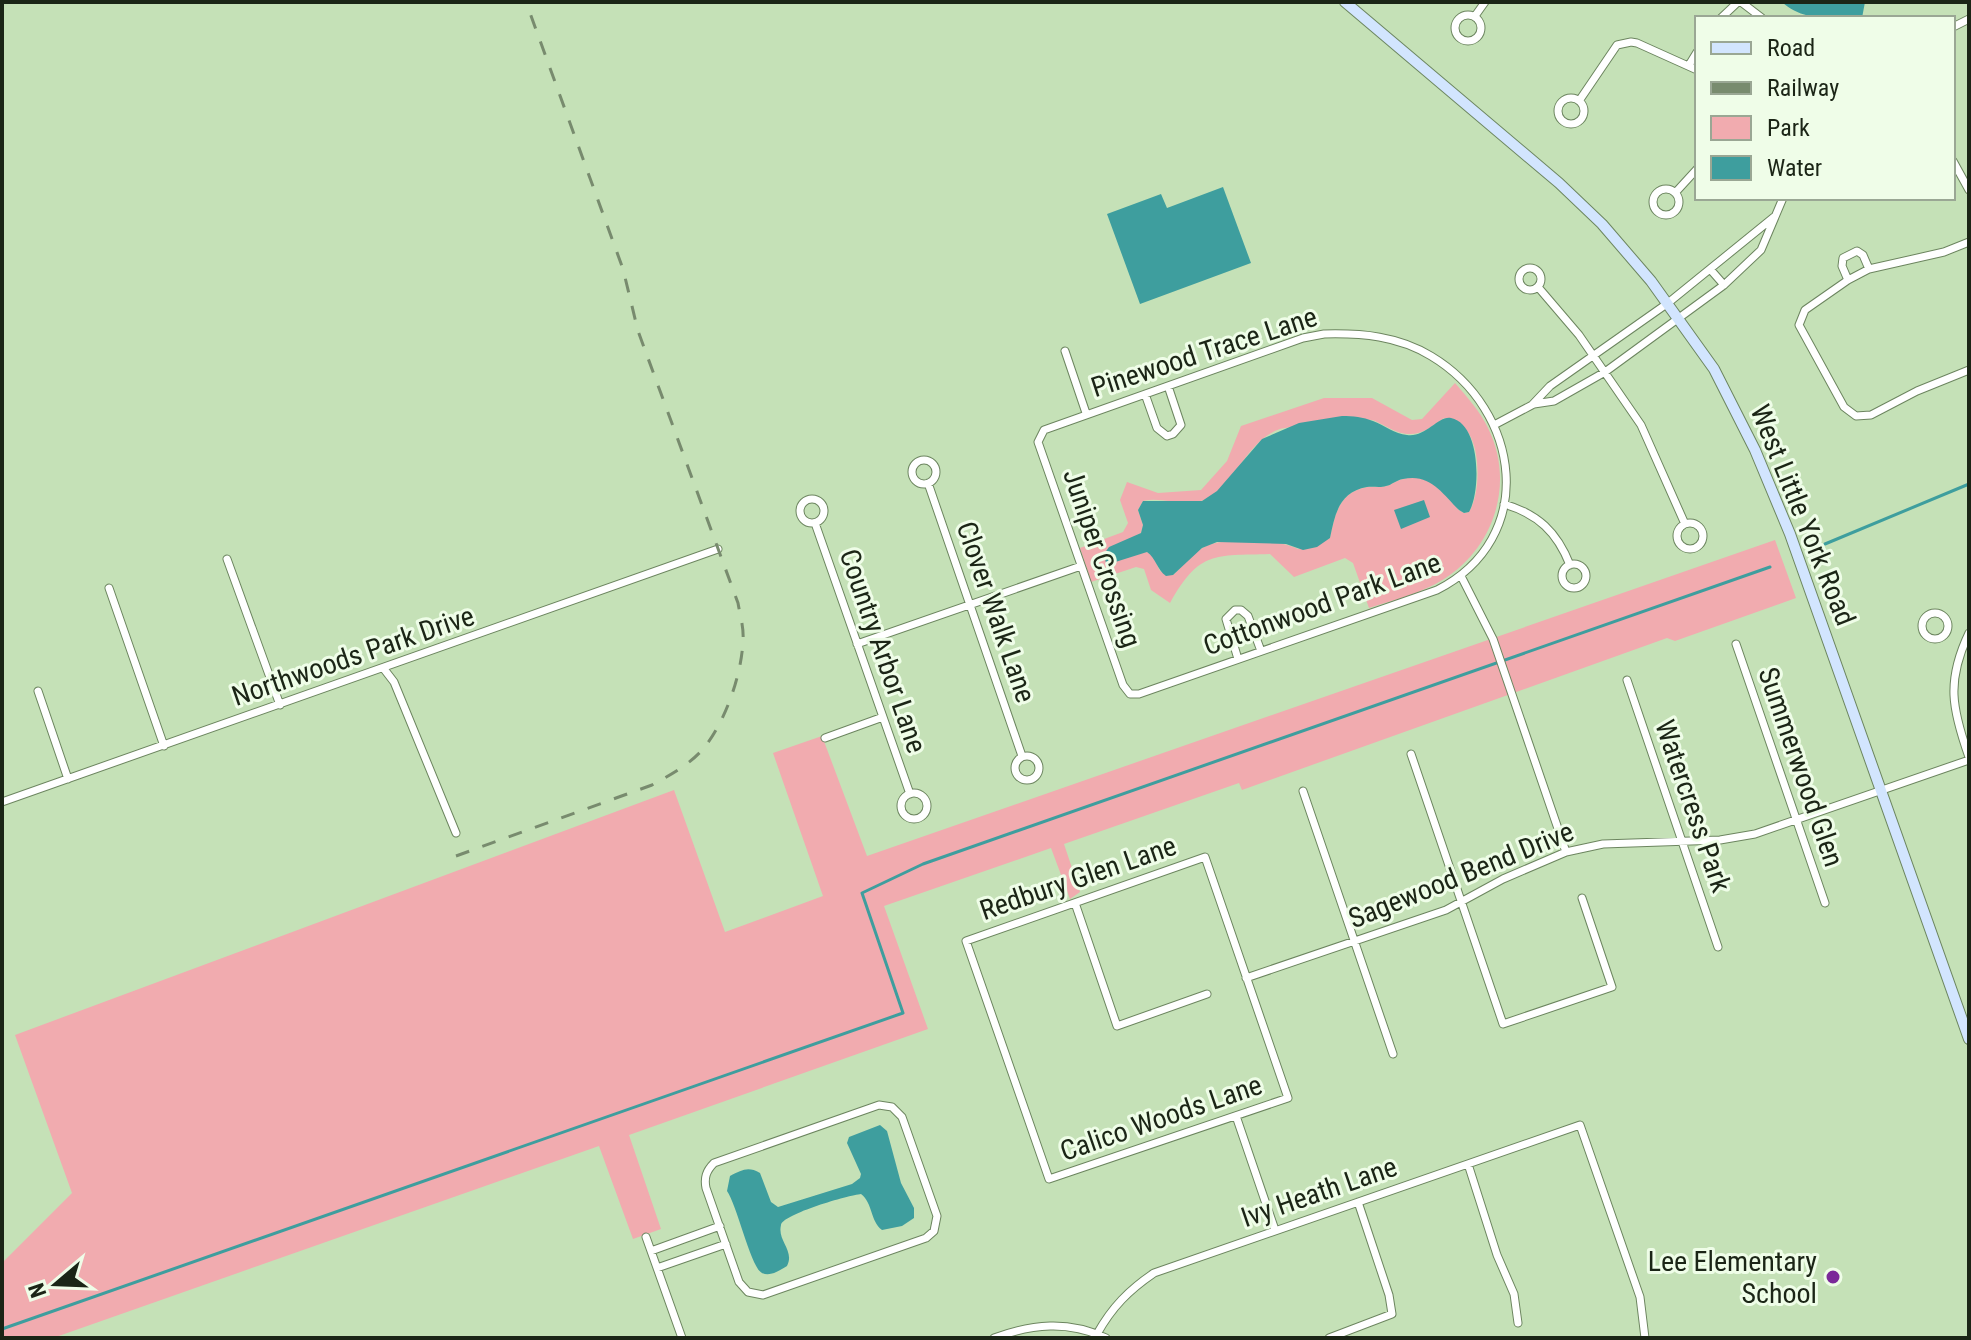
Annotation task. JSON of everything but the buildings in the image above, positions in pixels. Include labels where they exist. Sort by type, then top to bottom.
[{"type":"main road","name":"West Little York Road","points":[[1345,2],[1579,202],[1630,255],[1668,303],[1725,389],[1772,488],[1969,1039]]},
{"type":"street","points":[[1475,16],[1485,2]]},
{"type":"street","points":[[1723,16],[1740,2],[1759,16]]},
{"type":"street","points":[[1579,101],[1617,45],[1622,43],[1637,43],[1693,68]]},
{"type":"street","points":[[1955,165],[1969,190]]},
{"type":"street","points":[[1675,193],[1695,171]]},
{"type":"street","points":[[1496,424],[1532,405],[1554,401],[1605,372],[1724,285],[1761,250],[1782,200]]},
{"type":"street","points":[[1532,405],[1550,386],[1668,303],[1774,217]]},
{"type":"street","points":[[1969,242],[1944,252],[1869,269],[1805,310],[1799,325],[1844,407],[1856,416],[1871,415],[1917,391],[1969,370]]},
{"type":"street","points":[[1848,280],[1842,266],[1843,258],[1848,253],[1857,251],[1863,255],[1869,269]]},
{"type":"street","points":[[1710,269],[1724,285]]},
{"type":"street","points":[[1538,287],[1594,357],[1641,425],[1685,524]]},
{"type":"street","name":"Pinewood Trace Lane","points":[[1040,434],[1086,413],[1303,338],[1324,334],[1370,335],[1411,346],[1448,367],[1496,424]]},
{"type":"street","points":[[1065,351],[1086,413]]},
{"type":"street","points":[[1145,394],[1157,428],[1167,436],[1173,434],[1181,425],[1168,386]]},
{"type":"street","name":"Cottonwood Park Lane","points":[[1130,694],[1139,694],[1437,590],[1461,576],[1490,543],[1500,522],[1507,469],[1496,424]]},
{"type":"street","name":"Juniper Crossing","points":[[1040,434],[1038,442],[1123,685],[1130,694]]},
{"type":"street","name":"Clover Walk Lane","points":[[928,483],[1022,756]]},
{"type":"street","points":[[1504,504],[1533,515],[1545,524],[1555,534],[1570,565]]},
{"type":"street","name":"Country Arbor Lane","points":[[815,523],[910,794]]},
{"type":"street","name":"Northwoods Park Drive","points":[[2,802],[718,549]]},
{"type":"street","points":[[227,559],[280,705]]},
{"type":"street","points":[[857,644],[1081,566]]},
{"type":"street","points":[[1461,576],[1493,639],[1566,852]]},
{"type":"street","points":[[109,588],[164,746]]},
{"type":"street","points":[[1238,659],[1226,619],[1235,610],[1241,610],[1248,616],[1261,651]]},
{"type":"street","points":[[1947,630],[1967,636],[1953,677],[1957,723],[1969,758]]},
{"type":"street","name":"Summerwood Glen","points":[[1736,644],[1825,903]]},
{"type":"street","points":[[384,669],[394,682],[456,833]]},
{"type":"street","name":"Watercress Park","points":[[1627,680],[1718,947]]},
{"type":"street","points":[[38,691],[68,779]]},
{"type":"street","points":[[825,738],[883,717]]},
{"type":"street","points":[[1411,754],[1503,1024],[1612,987],[1582,898]]},
{"type":"street","name":"Sagewood Bend Drive","points":[[1246,978],[1461,902],[1533,864],[1566,852],[1603,844],[1720,840],[1755,834],[1881,792],[1969,758]]},
{"type":"street","points":[[1303,791],[1393,1054]]},
{"type":"street","name":"Redbury Glen Lane","points":[[1049,1179],[966,941],[1205,857],[1246,978]]},
{"type":"street","points":[[1075,903],[1117,1026],[1207,994]]},
{"type":"street","name":"Calico Woods Lane","points":[[1049,1179],[1288,1098],[1246,978]]},
{"type":"street","points":[[879,1105],[897,1110],[902,1117],[937,1216],[934,1231],[926,1238],[763,1295],[748,1292],[739,1282],[720,1226],[706,1188],[706,1174],[714,1163],[879,1105]]},
{"type":"street","points":[[1236,1116],[1275,1230]]},
{"type":"street","name":"Ivy Heath Lane","points":[[1097,1334],[1109,1312],[1128,1290],[1154,1273],[1580,1125],[1640,1297],[1645,1338]]},
{"type":"street","points":[[1468,1164],[1497,1255],[1514,1294],[1518,1323]]},
{"type":"street","points":[[1329,1338],[1392,1314],[1389,1295],[1358,1202]]},
{"type":"street","points":[[651,1251],[720,1226]]},
{"type":"street","points":[[646,1237],[682,1338]]},
{"type":"street","points":[[687,1238],[694,1255]]},
{"type":"street","points":[[657,1268],[726,1244]]},
{"type":"street","points":[[994,1338],[1039,1325],[1067,1325],[1106,1338]]},
{"type":"green space","points":[[1455,383],[1488,428],[1500,470],[1495,512],[1487,531],[1462,566],[1435,584],[1369,608],[1353,563],[1345,558],[1294,577],[1270,554],[1210,559],[1190,573],[1170,603],[1151,590],[1144,569],[1136,567],[1091,582],[1080,548],[1123,532],[1128,523],[1120,500],[1127,482],[1158,493],[1201,490],[1227,461],[1241,426],[1324,398],[1372,398],[1412,420],[1422,419]],"holes":[[[1444,418],[1460,425],[1469,433],[1473,443],[1478,468],[1476,493],[1469,512],[1459,510],[1428,481],[1420,478],[1398,480],[1381,487],[1358,490],[1344,499],[1330,538],[1298,549],[1266,541],[1215,543],[1197,552],[1173,575],[1160,571],[1153,556],[1147,552],[1140,553],[1129,539],[1141,533],[1143,525],[1138,510],[1143,501],[1185,503],[1210,497],[1228,481],[1259,442],[1280,429],[1366,420],[1411,434],[1424,431]]]},
{"type":"green space","points":[[1775,540],[1796,598],[1675,641],[1667,638],[1242,790],[1239,783],[1064,844],[1080,892],[1070,899],[1051,848],[884,906],[928,1029],[629,1135],[661,1229],[633,1239],[599,1146],[53,1338],[2,1338],[2,1263],[72,1193],[15,1035],[674,790],[725,932],[823,896],[773,753],[822,736],[867,856]]},
{"type":"water","points":[[1782,2],[1865,2],[1862,16],[1809,16]]},
{"type":"water","points":[[1223,187],[1251,263],[1140,304],[1107,214],[1161,194],[1167,208]]},
{"type":"water","points":[[1342,416],[1365,419],[1407,435],[1420,433],[1446,418],[1461,423],[1468,432],[1476,460],[1475,490],[1469,512],[1459,510],[1428,482],[1403,479],[1350,494],[1340,505],[1330,538],[1317,547],[1303,550],[1286,544],[1217,542],[1202,548],[1173,575],[1166,576],[1147,552],[1106,563],[1104,554],[1109,547],[1141,533],[1143,525],[1138,510],[1143,501],[1202,501],[1217,491],[1262,439],[1299,423]]},
{"type":"water","points":[[1424,500],[1430,517],[1401,529],[1394,510]]},
{"type":"water","points":[[880,1125],[887,1131],[901,1183],[914,1208],[914,1218],[902,1226],[882,1230],[861,1194],[817,1206],[781,1225],[781,1236],[789,1255],[787,1266],[772,1274],[762,1273],[753,1260],[727,1191],[730,1176],[745,1170],[760,1173],[771,1202],[778,1207],[852,1184],[861,1174],[847,1143],[849,1137]]},
{"type":"waterway","points":[[1825,544],[1969,484]]},
{"type":"waterway","points":[[2,1329],[903,1013],[862,893],[923,864],[1770,567]]},
{"type":"railway","points":[[456,856],[652,785],[685,765],[703,749],[718,726],[731,698],[742,653],[738,603],[638,331],[623,269],[526,2]]},
{"type":"place","name":"Lee Elementary School","points":[[1833,1277]]}]
